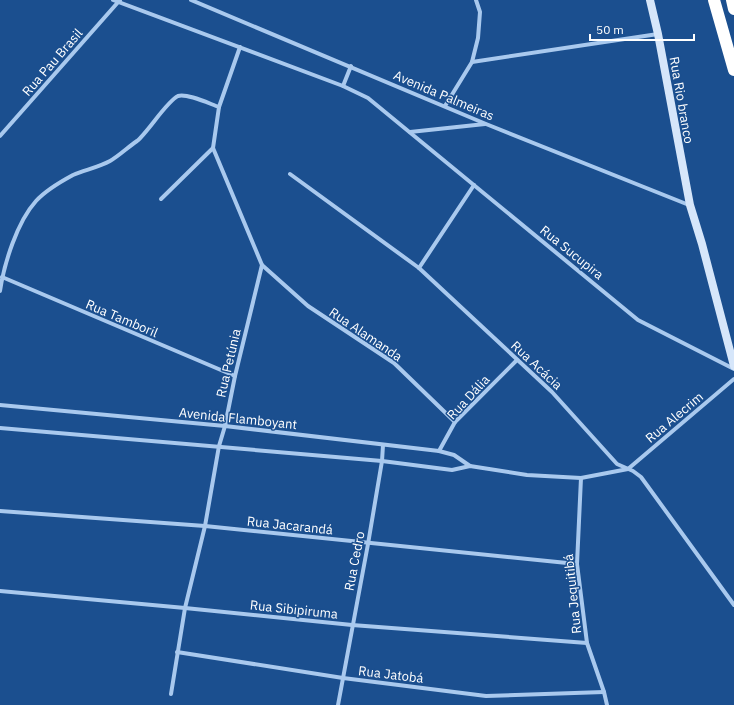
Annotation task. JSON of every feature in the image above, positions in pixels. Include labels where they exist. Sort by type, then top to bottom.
[{"type":"highway","points":[[714,0],[734,70]]},
{"type":"highway","points":[[732,0],[734,9]]},
{"type":"street","points":[[113,0],[120,1],[343,86],[368,98],[410,132],[486,124]]},
{"type":"street","name":"Avenida Palmeiras","points":[[191,0],[486,124],[690,205]]},
{"type":"street","points":[[445,106],[472,62],[480,12],[476,0]]},
{"type":"street","name":"Rua Rio branco","points":[[650,0],[658,34],[690,205],[702,244],[734,366]]},
{"type":"street","name":"Rua Pau Brasil","points":[[0,136],[120,1]]},
{"type":"street","points":[[472,62],[658,34]]},
{"type":"street","points":[[240,47],[219,107],[213,148],[262,265]]},
{"type":"street","points":[[343,86],[350,66]]},
{"type":"street","points":[[0,291],[2,277],[14,240],[35,202],[49,189],[73,175],[110,161],[139,139],[178,96],[186,96],[219,107]]},
{"type":"street","name":"Rua Sucupira","points":[[410,132],[638,320],[734,369]]},
{"type":"street","points":[[162,199],[213,148]]},
{"type":"street","name":"Rua Acácia","points":[[290,174],[419,268],[552,392],[617,464],[633,471],[641,477],[734,605]]},
{"type":"street","points":[[419,268],[474,185]]},
{"type":"street","name":"Rua Petúnia","points":[[171,694],[185,608],[205,526],[219,446],[225,426],[234,376],[262,265]]},
{"type":"street","name":"Rua Alamanda","points":[[262,265],[308,306],[394,363],[455,422]]},
{"type":"street","name":"Rua Tamboril","points":[[2,277],[234,376]]},
{"type":"street","name":"Rua Dália","points":[[439,451],[455,422],[517,360]]},
{"type":"street","name":"Rua Alecrim","points":[[628,470],[734,379]]},
{"type":"street","name":"Avenida Flamboyant","points":[[0,405],[225,426],[439,451],[454,455],[470,466]]},
{"type":"street","name":"Avenida Flamboyant","points":[[0,428],[382,461],[452,470],[470,466],[527,475],[581,478],[628,470]]},
{"type":"street","name":"Rua Cedro","points":[[338,705],[368,544],[382,461],[383,445]]},
{"type":"street","name":"Rua Jequitibá","points":[[581,478],[577,564],[587,643],[607,705]]},
{"type":"street","name":"Rua Jacarandá","points":[[0,512],[205,526],[368,544],[577,564]]},
{"type":"street","name":"Rua Sibipiruma","points":[[0,591],[352,625],[587,643]]},
{"type":"street","name":"Rua Jatobá","points":[[177,652],[343,678],[486,696],[604,692]]}]
